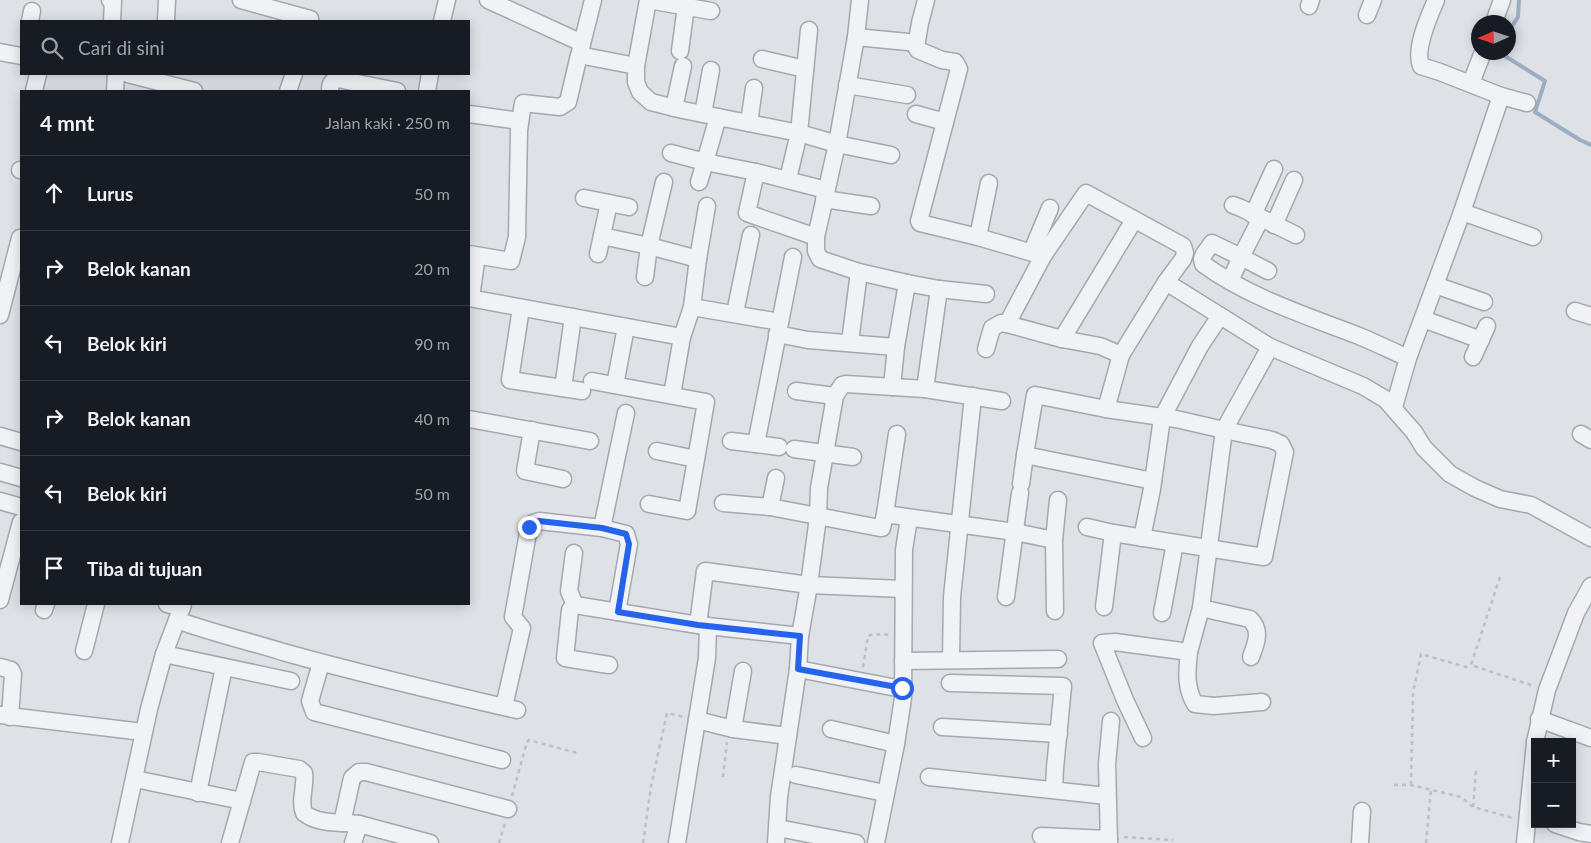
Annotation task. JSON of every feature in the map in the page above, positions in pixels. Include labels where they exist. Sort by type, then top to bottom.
[{"type":"street","points":[[110,0],[113,1],[112,20]]},
{"type":"street","points":[[166,20],[167,0]]},
{"type":"street","points":[[241,0],[287,17],[310,20]]},
{"type":"street","points":[[442,20],[448,0]]},
{"type":"street","points":[[488,0],[581,49],[636,66]]},
{"type":"street","points":[[593,0],[568,102],[560,107],[523,103],[520,120],[517,237],[514,254],[511,261],[472,258],[470,298],[682,337]]},
{"type":"street","points":[[710,11],[648,0],[636,66],[636,82],[640,92],[651,102],[710,116],[799,133],[837,144],[891,155]]},
{"type":"street","points":[[860,0],[856,37],[837,144],[816,237],[816,251],[820,259],[859,272],[939,289],[986,294]]},
{"type":"street","points":[[926,0],[916,47],[918,50],[942,60],[955,62],[959,69],[919,221],[920,223],[978,236],[1037,253]]},
{"type":"street","points":[[1367,16],[1373,0]]},
{"type":"street","points":[[1436,0],[1424,32],[1419,60],[1421,66],[1471,83],[1501,96],[1527,103]]},
{"type":"street","points":[[1497,15],[1502,0]]},
{"type":"street","points":[[674,108],[686,6]]},
{"type":"street","points":[[788,180],[799,133],[809,30]]},
{"type":"street","points":[[856,37],[908,42]]},
{"type":"street","points":[[0,52],[20,56]]},
{"type":"street","points":[[762,59],[805,69]]},
{"type":"street","points":[[1471,83],[1480,60]]},
{"type":"street","points":[[699,182],[705,162],[710,116],[711,70]]},
{"type":"street","points":[[34,90],[38,75]]},
{"type":"street","points":[[115,90],[116,75]]},
{"type":"street","points":[[132,75],[190,90]]},
{"type":"street","points":[[288,90],[294,75]]},
{"type":"street","points":[[427,90],[430,75]]},
{"type":"street","points":[[330,90],[330,83],[338,79],[392,90]]},
{"type":"street","points":[[847,85],[907,95]]},
{"type":"street","points":[[749,123],[754,88]]},
{"type":"street","points":[[1394,407],[1408,358],[1462,212],[1501,96]]},
{"type":"street","points":[[470,114],[520,120]]},
{"type":"street","points":[[916,114],[945,122]]},
{"type":"street","points":[[671,153],[788,180],[825,194],[871,206]]},
{"type":"street","points":[[1263,219],[1274,169]]},
{"type":"street","points":[[756,172],[747,213],[816,237]]},
{"type":"street","points":[[1230,281],[1241,257],[1263,219],[1294,180]]},
{"type":"street","points":[[645,277],[649,246],[664,182]]},
{"type":"street","points":[[978,236],[989,182]]},
{"type":"street","points":[[1037,253],[1086,193],[1183,246],[1185,253],[1183,258],[1121,355],[1106,409]]},
{"type":"street","points":[[584,198],[629,207]]},
{"type":"street","points":[[598,254],[609,203]]},
{"type":"street","points":[[1233,205],[1296,235]]},
{"type":"street","points":[[672,396],[682,337],[692,307],[707,206]]},
{"type":"street","points":[[1007,324],[1037,253],[1050,208]]},
{"type":"street","points":[[1462,212],[1533,237]]},
{"type":"street","points":[[1062,339],[1134,220]]},
{"type":"street","points":[[735,314],[751,235]]},
{"type":"street","points":[[602,236],[698,259]]},
{"type":"street","points":[[0,315],[9,293],[20,238]]},
{"type":"street","points":[[1268,271],[1212,242],[1204,254],[1202,264],[1230,281],[1278,305],[1408,358]]},
{"type":"street","points":[[756,444],[793,257]]},
{"type":"street","points":[[850,342],[859,272]]},
{"type":"street","points":[[1166,282],[1270,346],[1363,386],[1385,399],[1414,432],[1424,448],[1450,474],[1474,488],[1500,499],[1531,504],[1591,538]]},
{"type":"street","points":[[892,387],[896,347],[907,283]]},
{"type":"street","points":[[1435,285],[1484,302]]},
{"type":"street","points":[[925,389],[939,289]]},
{"type":"street","points":[[692,307],[735,314],[779,328],[808,340],[896,347]]},
{"type":"street","points":[[521,308],[510,380],[563,388],[615,385],[706,402],[686,511],[649,504]]},
{"type":"street","points":[[1575,311],[1591,316]]},
{"type":"street","points":[[1142,538],[1162,418],[1200,346],[1220,316]]},
{"type":"street","points":[[563,388],[573,317]]},
{"type":"street","points":[[1423,318],[1484,333],[1473,357]]},
{"type":"street","points":[[986,349],[992,328],[996,324],[1001,323],[1062,339],[1100,346],[1121,355]]},
{"type":"street","points":[[615,385],[626,327]]},
{"type":"street","points":[[1262,702],[1214,706],[1195,704],[1187,686],[1187,674],[1189,652],[1201,608],[1224,430],[1270,346]]},
{"type":"street","points":[[856,843],[777,836],[779,796],[818,517],[819,488],[835,396],[842,385],[925,389],[1002,401]]},
{"type":"street","points":[[796,391],[835,396]]},
{"type":"street","points":[[1006,597],[1035,395],[1106,409],[1176,419],[1272,440],[1282,444],[1284,452],[1265,556],[1263,558],[1087,527]]},
{"type":"street","points":[[951,660],[952,597],[972,396]]},
{"type":"street","points":[[602,528],[626,413]]},
{"type":"street","points":[[470,419],[590,441]]},
{"type":"street","points":[[532,430],[525,471],[563,478]]},
{"type":"street","points":[[723,503],[770,507],[882,528],[897,434]]},
{"type":"street","points":[[0,436],[20,442]]},
{"type":"street","points":[[731,441],[853,457]]},
{"type":"street","points":[[657,452],[696,459]]},
{"type":"street","points":[[1025,455],[1153,481]]},
{"type":"street","points":[[0,472],[20,478]]},
{"type":"street","points":[[770,507],[776,478]]},
{"type":"street","points":[[1055,611],[1053,549],[1058,500]]},
{"type":"street","points":[[0,501],[20,507]]},
{"type":"street","points":[[885,514],[1015,532],[1054,540]]},
{"type":"street","points":[[876,843],[896,744],[903,698],[904,550],[909,518]]},
{"type":"street","points":[[120,843],[135,779],[143,732],[177,609],[226,637],[321,663],[511,706],[522,628],[513,617],[529,527],[532,523],[539,521],[602,528],[626,534],[629,544],[618,612]]},
{"type":"street","points":[[0,600],[20,526]]},
{"type":"street","points":[[1104,606],[1113,533]]},
{"type":"street","points":[[1162,613],[1175,543]]},
{"type":"street","points":[[574,552],[569,591],[575,605]]},
{"type":"street","points":[[677,843],[687,771],[707,658],[703,626],[705,571],[809,585],[903,589]]},
{"type":"street","points":[[1536,738],[1546,690],[1576,612],[1591,586]]},
{"type":"street","points":[[84,651],[96,605]]},
{"type":"street","points":[[575,605],[703,626],[800,636]]},
{"type":"street","points":[[575,605],[570,610],[565,658],[609,665]]},
{"type":"street","points":[[1201,608],[1250,619],[1255,624],[1258,634],[1251,657]]},
{"type":"street","points":[[1143,738],[1102,643],[1115,642],[1189,652]]},
{"type":"street","points":[[164,654],[291,681]]},
{"type":"street","points":[[902,661],[1058,659]]},
{"type":"street","points":[[321,663],[310,701],[314,712],[502,760]]},
{"type":"street","points":[[0,667],[13,671],[5,716],[143,732]]},
{"type":"street","points":[[198,793],[224,667]]},
{"type":"street","points":[[798,669],[902,688]]},
{"type":"street","points":[[731,729],[743,671]]},
{"type":"street","points":[[950,683],[1063,686],[1054,789]]},
{"type":"street","points":[[1539,719],[1591,738]]},
{"type":"street","points":[[697,720],[731,729],[788,736]]},
{"type":"street","points":[[1041,836],[1109,840],[1107,764],[1110,721]]},
{"type":"street","points":[[942,727],[1059,734]]},
{"type":"street","points":[[831,729],[896,744]]},
{"type":"street","points":[[230,843],[253,762],[299,769],[305,778],[302,797],[304,813],[313,818],[359,824],[430,843]]},
{"type":"street","points":[[342,823],[352,778],[359,772],[366,772],[508,809]]},
{"type":"street","points":[[796,775],[886,793]]},
{"type":"street","points":[[929,777],[1107,796]]},
{"type":"street","points":[[135,779],[242,801]]},
{"type":"street","points":[[1525,843],[1530,819],[1532,783]]},
{"type":"street","points":[[1360,843],[1362,812]]},
{"type":"street","points":[[352,843],[359,824]]},
{"type":"street","points":[[1568,828],[1591,834]]},
{"type":"path","points":[[1471,665],[1500,577]]},
{"type":"path","points":[[861,681],[868,636],[873,634],[903,636]]},
{"type":"path","points":[[1411,785],[1413,692],[1421,654],[1466,667],[1471,665],[1546,690]]},
{"type":"path","points":[[644,843],[651,786],[667,713],[697,720]]},
{"type":"path","points":[[723,777],[731,729]]},
{"type":"path","points":[[499,843],[527,742],[529,740],[577,753]]},
{"type":"path","points":[[1473,807],[1476,771]]},
{"type":"path","points":[[1394,785],[1411,785],[1462,797],[1473,807],[1530,819]]},
{"type":"path","points":[[1426,843],[1431,790]]},
{"type":"path","points":[[1109,840],[1173,840]]},
{"type":"waterway","points":[[1516,20],[1518,17],[1519,0]]},
{"type":"waterway","points":[[1511,60],[1545,81],[1535,112],[1591,145]]},
{"type":"route","points":[[529,527],[532,523],[539,521],[602,528],[626,534],[629,544],[618,612],[698,625],[800,636],[798,669],[902,688]]}]
